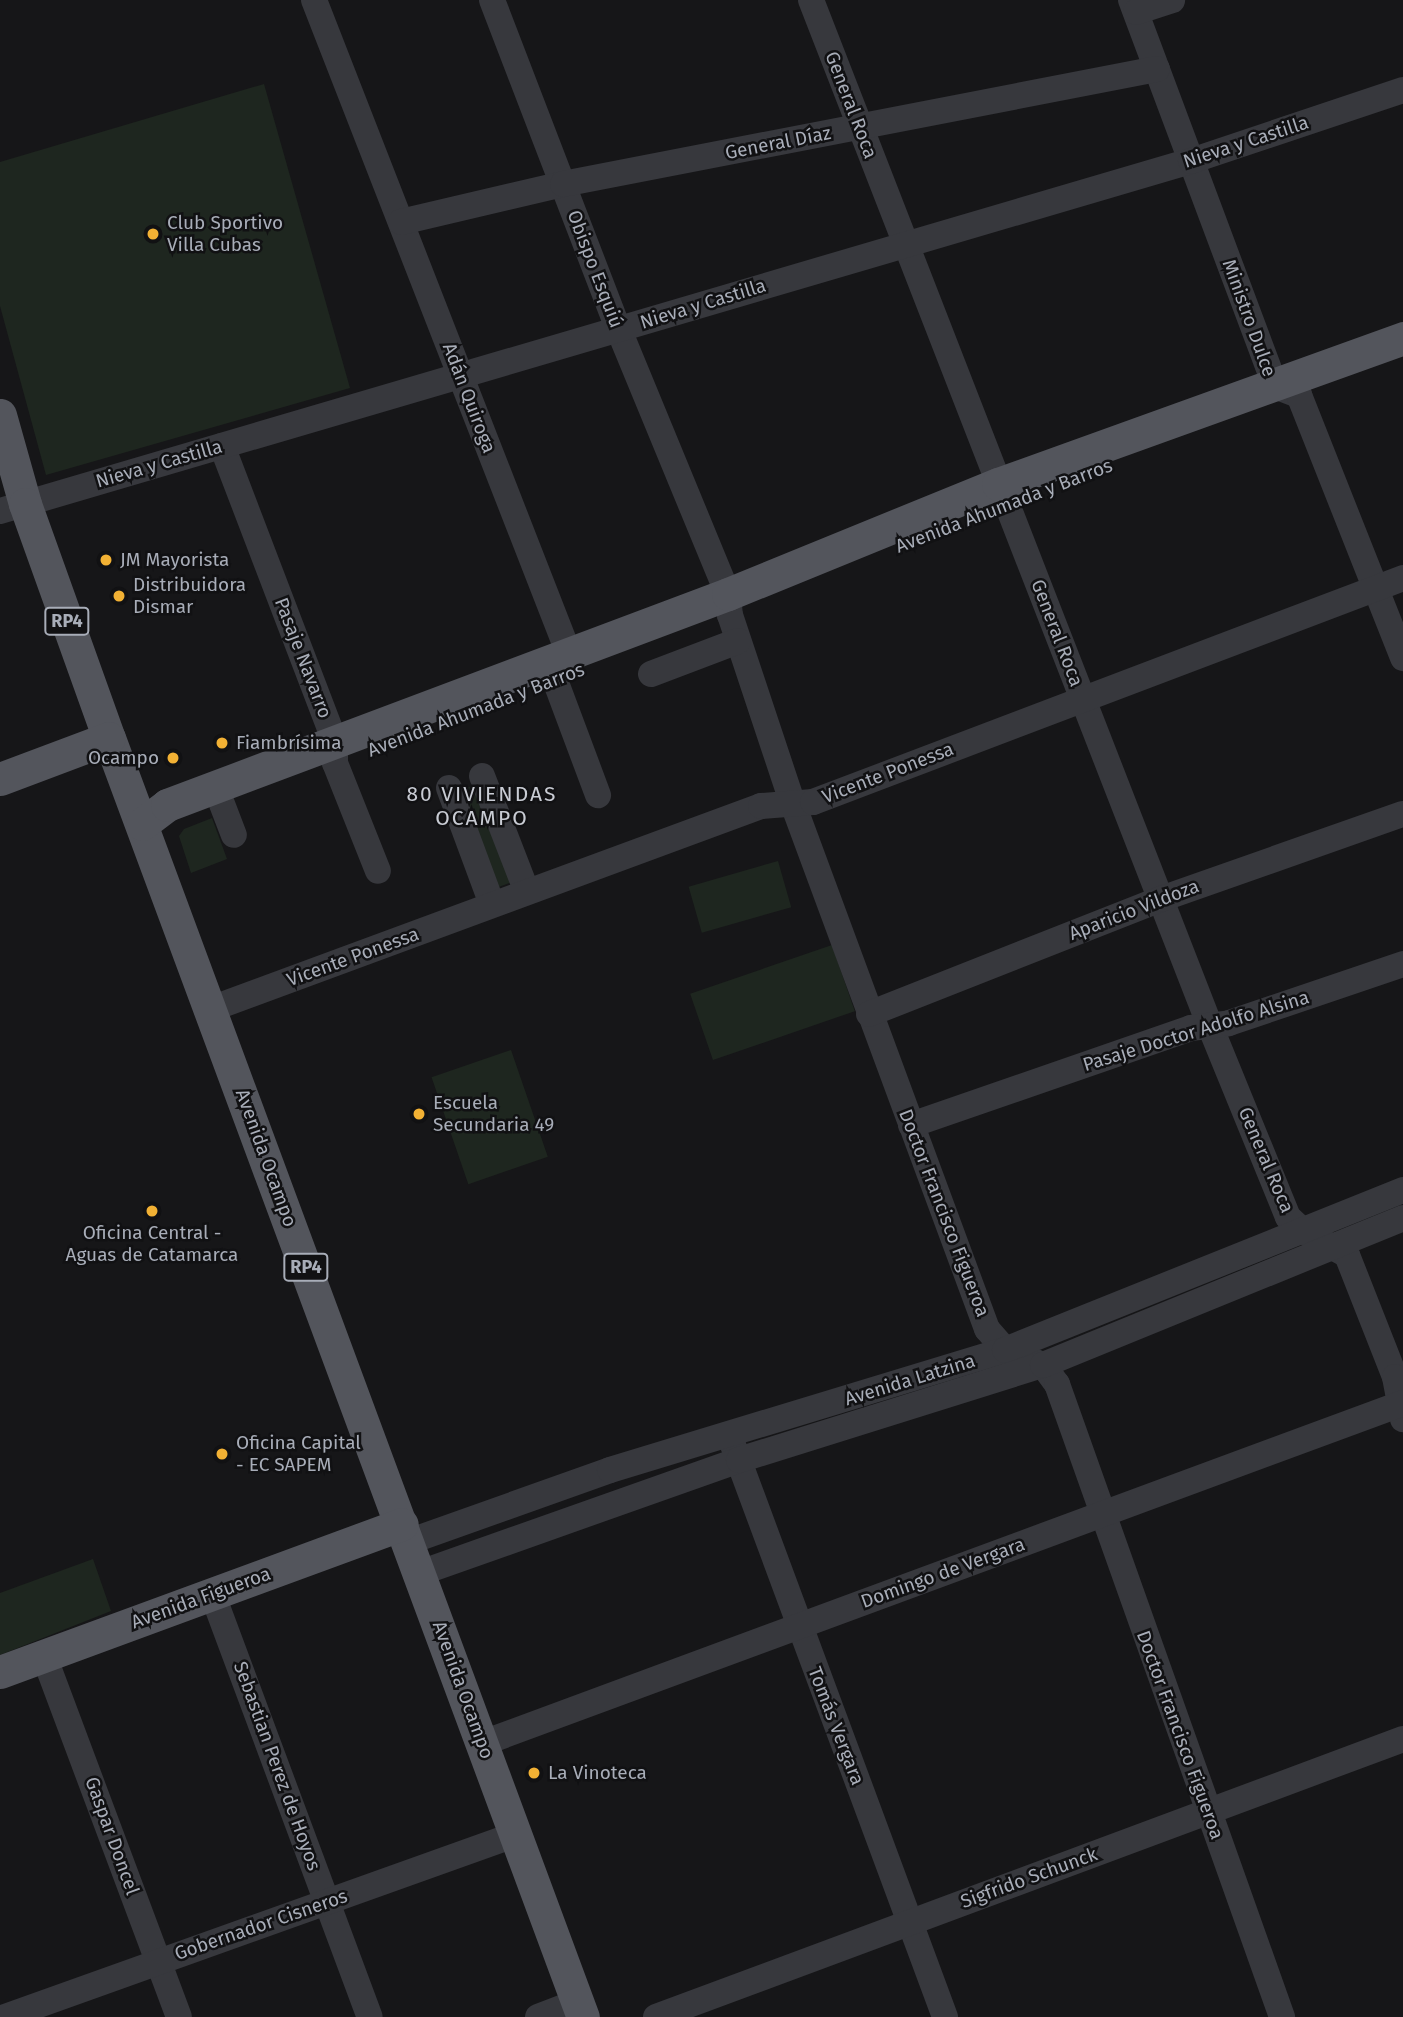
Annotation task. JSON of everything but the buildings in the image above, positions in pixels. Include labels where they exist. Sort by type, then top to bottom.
[{"type":"main road","name":"Avenida Ahumada y Barros","points":[[1287,391],[1403,338]]},
{"type":"main road","name":"Avenida Ahumada y Barros","points":[[142,824],[166,805],[335,752],[562,667],[732,616],[1002,493],[1287,391],[1403,357]]},
{"type":"main road","name":"Avenida Ocampo","points":[[0,415],[12,507],[142,824],[580,2010]]},
{"type":"main road","points":[[0,779],[109,738]]},
{"type":"main road","name":"Avenida Ahumada y Barros","points":[[142,824],[176,822],[335,752]]},
{"type":"main road","name":"Avenida Figueroa","points":[[0,1672],[212,1593],[405,1533]]},
{"type":"street","name":"Adán Quiroga","points":[[314,0],[461,376],[562,667],[598,795]]},
{"type":"street","name":"Obispo Esquiú","points":[[492,0],[732,616]]},
{"type":"street","name":"General Roca","points":[[811,0],[1210,1026],[1288,1217],[1303,1231],[1347,1255],[1395,1377],[1402,1409]]},
{"type":"street","points":[[1133,6],[1172,0]]},
{"type":"street","name":"Ministro Dulce","points":[[1133,6],[1191,161],[1287,391],[1376,588],[1403,658]]},
{"type":"street","name":"General Díaz","points":[[401,222],[563,184],[1157,69]]},
{"type":"street","name":"Nieva y Castilla","points":[[12,507],[619,330],[904,243],[1191,161],[1403,90]]},
{"type":"street","name":"Pasaje Navarro","points":[[222,446],[377,871]]},
{"type":"street","name":"Vicente Ponessa","points":[[211,1009],[761,806],[813,802],[1403,578]]},
{"type":"street","points":[[651,674],[732,616]]},
{"type":"street","name":"Doctor Francisco Figueroa","points":[[732,616],[793,804],[869,1014],[987,1329],[1005,1350]]},
{"type":"street","points":[[482,776],[527,892]]},
{"type":"street","points":[[449,788],[492,904]]},
{"type":"street","points":[[222,804],[234,835]]},
{"type":"street","name":"Aparicio Vildoza","points":[[869,1014],[1161,899],[1403,814]]},
{"type":"street","name":"Pasaje Doctor Adolfo Alsina","points":[[911,1125],[1191,1028],[1229,1023],[1403,964]]},
{"type":"street","name":"Avenida Latzina","points":[[405,1533],[1005,1350],[1403,1190]]},
{"type":"street","name":"Avenida Latzina","points":[[420,1573],[739,1460],[1043,1366],[1403,1218]]},
{"type":"street","points":[[1005,1350],[1043,1366]]},
{"type":"street","name":"Doctor Francisco Figueroa","points":[[1043,1366],[1056,1384],[1282,2017]]},
{"type":"street","name":"Domingo de Vergara","points":[[483,1743],[798,1626],[1402,1409]]},
{"type":"street","name":"Tomás Vergara","points":[[729,1434],[945,2017]]},
{"type":"street","name":"Sebastian Perez de Hoyos","points":[[212,1593],[370,2017]]},
{"type":"street","name":"Gaspar Doncel","points":[[44,1656],[179,2017]]},
{"type":"street","name":"Sigfrido Schunck","points":[[656,2017],[1403,1739]]},
{"type":"street","name":"Gobernador Cisneros","points":[[5,2017],[517,1835]]},
{"type":"street","points":[[538,2017],[580,2010]]},
{"type":"shaded area","name":"Club Sportivo Villa Cubas","points":[[264,84],[350,388],[46,475],[0,306],[0,162]]},
{"type":"shaded area","points":[[477,784],[514,881],[495,889],[457,792]]},
{"type":"shaded area","points":[[212,818],[227,859],[191,873],[179,836],[184,829]]},
{"type":"shaded area","points":[[778,861],[791,907],[702,933],[689,887]]},
{"type":"shaded area","points":[[832,945],[855,1011],[713,1060],[690,994]]},
{"type":"shaded area","points":[[511,1050],[548,1157],[468,1184],[432,1077]]},
{"type":"shaded area","points":[[93,1559],[111,1611],[0,1655],[0,1593]]},
{"type":"place","name":"Club Sportivo Villa Cubas","points":[[153,234]]},
{"type":"place","name":"JM Mayorista","points":[[106,560]]},
{"type":"place","name":"Distribuidora Dismar","points":[[119,596]]},
{"type":"place","name":"Fiambrísima","points":[[222,743]]},
{"type":"place","name":"Ocampo","points":[[173,758]]},
{"type":"place","name":"Escuela Secundaria 49","points":[[419,1114]]},
{"type":"place","name":"Oficina Central - Aguas de Catamarca","points":[[152,1211]]},
{"type":"place","name":"Oficina Capital - EC SAPEM","points":[[222,1454]]},
{"type":"place","name":"La Vinoteca","points":[[534,1773]]},
{"type":"district","name":"80 VIVIENDAS OCAMPO","points":[[482,806]]}]
